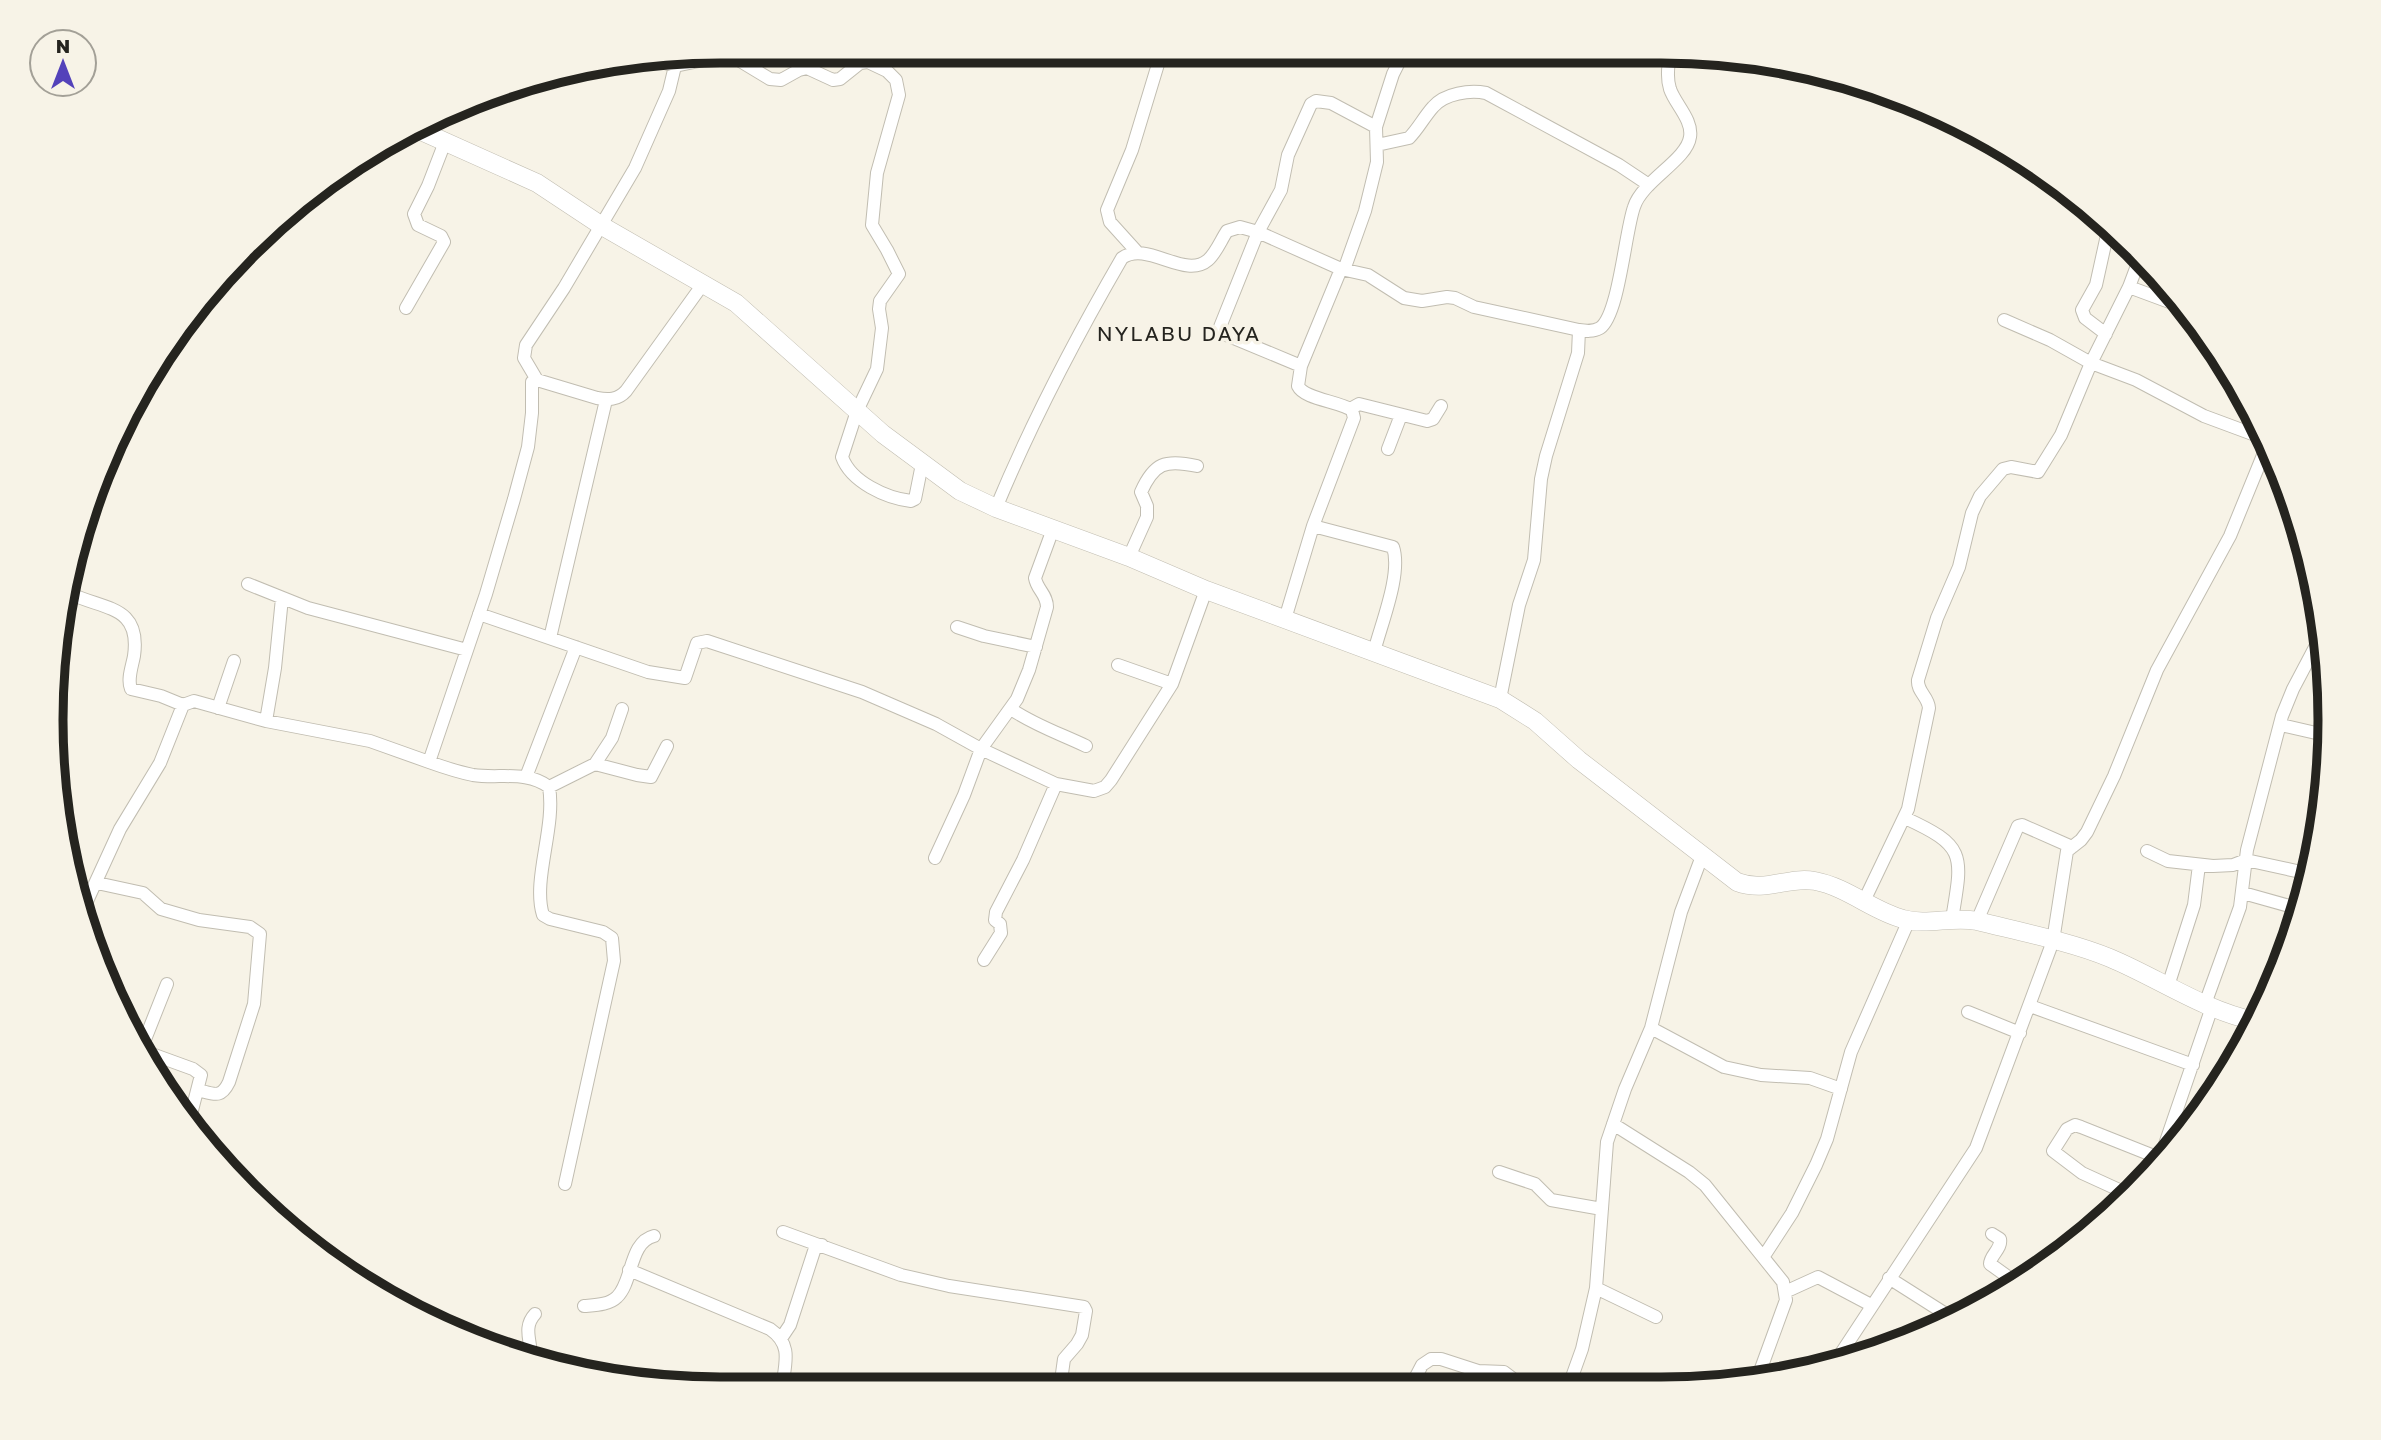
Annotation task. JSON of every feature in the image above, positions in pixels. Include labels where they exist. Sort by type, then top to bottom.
[{"type":"street","points":[[744,63],[770,79],[781,80],[807,68],[833,80],[850,73],[860,63]]},
{"type":"street","points":[[871,63],[887,71],[896,80],[899,95],[877,173],[872,225],[899,274],[880,301],[878,309],[882,328],[877,369],[857,411],[842,457],[851,474],[879,492],[911,501],[918,493],[922,464]]},
{"type":"street","points":[[1138,253],[1110,222],[1107,210],[1132,150],[1158,63]]},
{"type":"street","points":[[1285,619],[1313,526],[1354,418],[1345,405],[1300,391],[1298,380],[1301,366],[1365,211],[1378,156],[1376,127],[1398,63]]},
{"type":"street","points":[[996,508],[1023,443],[1083,325],[1122,258],[1128,253],[1198,265],[1208,260],[1227,231],[1240,228],[1258,232],[1342,269],[1368,275],[1411,300],[1455,298],[1474,307],[1579,330],[1592,331],[1601,328],[1609,317],[1634,205],[1690,141],[1691,130],[1670,91],[1668,63]]},
{"type":"street","points":[[671,65],[686,64]]},
{"type":"street","points":[[675,66],[657,124],[635,168],[602,226],[526,345],[524,358],[537,380],[606,400],[623,395],[703,284]]},
{"type":"street","points":[[1377,145],[1409,138],[1435,104],[1462,92],[1474,91],[1486,93],[1619,165],[1649,185]]},
{"type":"street","points":[[1301,366],[1220,330],[1258,232],[1281,190],[1288,155],[1313,102],[1331,103],[1352,117],[1376,127]]},
{"type":"street","points":[[425,133],[537,183],[602,226],[736,303],[883,434],[960,491],[996,508],[1129,557],[1206,590],[1500,699],[1535,721],[1579,760],[1737,882],[1750,887],[1815,881],[1889,914],[1909,920],[1977,921],[2053,941],[2110,958],[2208,1005],[2246,1018]]},
{"type":"street","points":[[406,308],[444,242],[441,236],[418,225],[414,214],[445,142]]},
{"type":"street","points":[[2106,334],[2085,318],[2082,310],[2096,285],[2107,237]]},
{"type":"street","points":[[1864,901],[1905,818],[1923,747],[1929,708],[1928,701],[1919,691],[1918,680],[1937,618],[1959,567],[1972,513],[1980,496],[2003,469],[2011,467],[2038,472],[2061,435],[2091,363],[2137,267]]},
{"type":"street","points":[[2129,287],[2166,301]]},
{"type":"street","points":[[2004,320],[2050,340],[2091,363],[2136,380],[2222,424],[2253,436]]},
{"type":"street","points":[[1500,699],[1519,605],[1534,560],[1541,479],[1578,353],[1579,330]]},
{"type":"street","points":[[429,762],[479,614],[528,447],[532,383],[537,380]]},
{"type":"street","points":[[550,638],[606,400]]},
{"type":"street","points":[[1350,409],[1359,404],[1427,421],[1433,419],[1441,406]]},
{"type":"street","points":[[1388,449],[1401,415]]},
{"type":"street","points":[[1842,1352],[1976,1148],[2053,941],[2067,851],[2087,832],[2114,776],[2157,670],[2230,537],[2262,455]]},
{"type":"street","points":[[1129,557],[1147,517],[1147,506],[1141,492],[1149,474],[1159,467],[1175,463],[1197,467]]},
{"type":"street","points":[[1313,526],[1393,547],[1396,556],[1394,577],[1374,652]]},
{"type":"street","points":[[935,858],[964,795],[981,749],[1011,709],[1029,670],[1047,607],[1047,598],[1036,585],[1035,578],[1053,529]]},
{"type":"street","points":[[248,584],[308,608],[467,650]]},
{"type":"street","points":[[479,614],[648,672],[684,678],[694,646],[707,642],[862,692],[936,723],[981,749],[1056,784],[1094,791],[1105,787],[1172,684],[1206,590]]},
{"type":"street","points":[[75,596],[111,608],[124,615],[131,623],[135,646],[129,683],[131,689],[161,696],[183,705],[194,701],[266,720],[370,741],[476,775],[526,777],[540,780],[549,787],[552,800],[542,868],[543,915],[609,935],[612,938],[614,961],[565,1184]]},
{"type":"street","points":[[266,720],[275,668],[282,598]]},
{"type":"street","points":[[957,627],[1036,647]]},
{"type":"street","points":[[526,777],[576,647]]},
{"type":"street","points":[[2166,1139],[2193,1065],[2208,1005],[2243,892],[2246,860],[2281,724],[2293,689],[2314,650]]},
{"type":"street","points":[[218,708],[234,661]]},
{"type":"street","points":[[1118,665],[1172,684]]},
{"type":"street","points":[[88,900],[120,829],[160,763],[183,705]]},
{"type":"street","points":[[549,787],[595,764],[612,738],[622,709]]},
{"type":"street","points":[[1011,709],[1030,722],[1054,730],[1086,746]]},
{"type":"street","points":[[2281,724],[2318,733]]},
{"type":"street","points":[[595,764],[651,776],[667,746]]},
{"type":"street","points":[[984,960],[1001,933],[1000,924],[995,920],[996,912],[1023,860],[1056,784]]},
{"type":"street","points":[[1905,818],[1943,838],[1954,849],[1959,882],[1952,919]]},
{"type":"street","points":[[1977,921],[2018,826],[2022,825],[2072,846]]},
{"type":"street","points":[[2147,851],[2168,861],[2233,865],[2246,860],[2300,872]]},
{"type":"street","points":[[1572,1377],[1582,1349],[1596,1288],[1604,1159],[1613,1124],[1651,1028],[1681,912],[1702,856]]},
{"type":"street","points":[[2168,986],[2194,905],[2199,865]]},
{"type":"street","points":[[97,883],[143,893],[161,909],[200,920],[250,927],[260,933],[254,1004],[229,1082],[225,1091],[218,1094],[198,1090]]},
{"type":"street","points":[[2243,892],[2291,906]]},
{"type":"street","points":[[1764,1256],[1792,1213],[1816,1166],[1827,1139],[1851,1052],[1909,920]]},
{"type":"street","points":[[146,1038],[167,984]]},
{"type":"street","points":[[2030,1006],[2193,1065]]},
{"type":"street","points":[[1968,1012],[2020,1033]]},
{"type":"street","points":[[1651,1028],[1724,1067],[1761,1075],[1810,1078],[1842,1089]]},
{"type":"street","points":[[156,1056],[198,1072],[201,1080],[192,1110]]},
{"type":"street","points":[[1613,1124],[1705,1185],[1783,1282],[1786,1300],[1761,1369]]},
{"type":"street","points":[[2120,1190],[2082,1172],[2053,1151],[2067,1129],[2075,1125],[2081,1126],[2154,1155]]},
{"type":"street","points":[[1499,1172],[1535,1184],[1551,1200],[1602,1209]]},
{"type":"street","points":[[783,1231],[901,1275],[949,1286],[1085,1308],[1080,1340],[1064,1359],[1062,1377]]},
{"type":"street","points":[[1992,1234],[2001,1241],[1990,1264],[2008,1277]]},
{"type":"street","points":[[584,1306],[606,1303],[616,1298],[643,1242],[654,1236]]},
{"type":"street","points":[[782,1337],[790,1325],[815,1248],[822,1245]]},
{"type":"street","points":[[629,1270],[771,1329],[782,1337],[785,1344],[783,1377]]},
{"type":"street","points":[[1785,1292],[1818,1277],[1871,1305]]},
{"type":"street","points":[[1889,1278],[1944,1313]]},
{"type":"street","points":[[1596,1288],[1656,1317]]},
{"type":"street","points":[[532,1349],[527,1327],[535,1314]]},
{"type":"street","points":[[1416,1377],[1422,1365],[1431,1359],[1441,1359],[1478,1371],[1504,1371],[1511,1377]]},
{"type":"district","name":"NYLABU DAYA","points":[[1179,333]]}]
